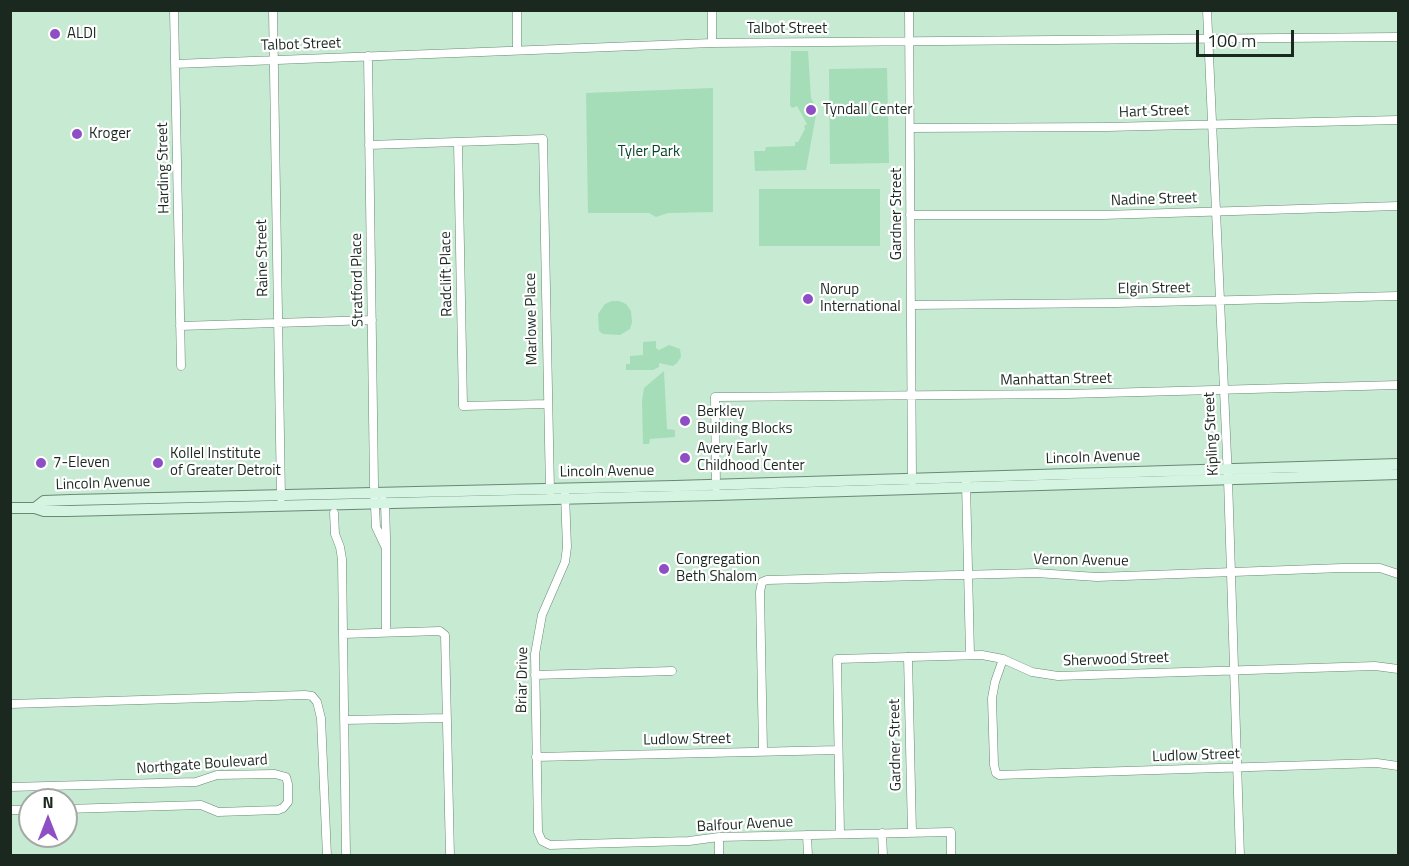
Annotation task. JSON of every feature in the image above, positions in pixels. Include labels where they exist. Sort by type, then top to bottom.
[{"type":"street","name":"Harding Street","points":[[174,10],[181,366]]},
{"type":"street","name":"Raine Street","points":[[273,10],[281,500]]},
{"type":"street","points":[[517,10],[518,50]]},
{"type":"street","points":[[712,10],[712,43]]},
{"type":"street","name":"Gardner Street","points":[[909,10],[912,484]]},
{"type":"street","name":"Kipling Street","points":[[1208,10],[1228,474],[1240,855]]},
{"type":"street","name":"Talbot Street","points":[[175,64],[712,43],[1398,37]]},
{"type":"street","name":"Stratford Place","points":[[368,56],[372,320],[379,499],[376,527],[385,546],[386,633]]},
{"type":"street","name":"Hart Street","points":[[910,128],[1050,126],[1095,128],[1398,120]]},
{"type":"street","name":"Marlowe Place","points":[[458,142],[543,139],[550,494]]},
{"type":"street","points":[[369,145],[458,142]]},
{"type":"street","name":"Radclift Place","points":[[458,142],[463,406],[548,404]]},
{"type":"street","name":"Nadine Street","points":[[910,215],[1103,214],[1398,206]]},
{"type":"street","name":"Elgin Street","points":[[911,305],[1398,296]]},
{"type":"street","points":[[180,326],[372,320]]},
{"type":"street","name":"Manhattan Street","points":[[716,490],[715,397],[912,396],[1398,385]]},
{"type":"street","name":"Lincoln Avenue","points":[[10,508],[34,508],[44,501],[379,499],[716,490],[1228,474],[1398,464]]},
{"type":"street","name":"Lincoln Avenue","points":[[1228,474],[1398,474]]},
{"type":"street","points":[[966,483],[970,655]]},
{"type":"street","name":"Briar Drive","points":[[542,841],[538,832],[535,654],[542,615],[567,555],[565,493]]},
{"type":"street","points":[[334,513],[335,534],[342,560],[346,855]]},
{"type":"street","name":"Vernon Avenue","points":[[764,751],[760,592],[762,582],[774,579],[1036,573],[1097,577],[1380,568],[1398,574]]},
{"type":"street","points":[[343,634],[443,633],[446,639],[450,855]]},
{"type":"street","name":"Sherwood Street","points":[[838,750],[837,659],[993,656],[1032,672],[1058,676],[1375,666],[1398,669]]},
{"type":"street","name":"Gardner Street","points":[[908,657],[912,833]]},
{"type":"street","name":"Ludlow Street","points":[[1003,659],[992,698],[994,765],[996,772],[1003,775],[1377,763],[1398,766]]},
{"type":"street","points":[[535,675],[672,672]]},
{"type":"street","points":[[10,704],[312,696],[317,702],[321,718],[327,855]]},
{"type":"street","points":[[344,720],[447,718]]},
{"type":"street","points":[[838,750],[840,834]]},
{"type":"street","name":"Ludlow Street","points":[[536,757],[838,750]]},
{"type":"street","name":"Northgate Boulevard","points":[[10,787],[196,782],[217,775],[275,774],[286,777],[288,784],[288,802],[278,810],[218,812],[201,805],[78,809]]},
{"type":"street","name":"Balfour Avenue","points":[[542,841],[550,845],[689,841],[719,837],[951,832],[951,855]]},
{"type":"street","points":[[882,833],[883,855]]},
{"type":"street","points":[[807,835],[808,855]]},
{"type":"street","points":[[719,837],[719,855]]},
{"type":"green space","points":[[791,51],[808,51],[811,98],[817,109],[806,170],[755,171],[754,151],[765,151],[766,147],[795,146],[795,142],[798,142],[807,124],[797,106],[792,108],[790,105]]},
{"type":"green space","points":[[887,68],[889,163],[830,164],[829,69]]},
{"type":"green space","name":"Tyler Park","points":[[713,88],[713,212],[668,213],[656,217],[649,213],[588,213],[586,93]]},
{"type":"green space","points":[[759,189],[880,189],[880,246],[759,246]]},
{"type":"green space","points":[[612,301],[626,304],[631,311],[630,329],[620,335],[603,334],[599,331],[598,314],[605,304]]},
{"type":"green space","points":[[656,341],[656,348],[659,350],[669,345],[680,349],[681,357],[677,363],[673,366],[659,363],[659,367],[653,370],[626,370],[626,364],[630,364],[630,356],[643,355],[643,342]]},
{"type":"green space","points":[[664,371],[667,429],[675,430],[675,437],[650,439],[649,444],[643,444],[644,388]]},
{"type":"place","name":"ALDI","points":[[55,34]]},
{"type":"place","name":"Tyndall Center","points":[[811,110]]},
{"type":"place","name":"Kroger","points":[[77,134]]},
{"type":"place","name":"Norup International","points":[[808,299]]},
{"type":"place","name":"Berkley Building Blocks","points":[[685,421]]},
{"type":"place","name":"Avery Early Childhood Center","points":[[685,458]]},
{"type":"place","name":"7-Eleven","points":[[41,463]]},
{"type":"place","name":"Kollel Institute of Greater Detroit","points":[[158,463]]},
{"type":"place","name":"Congregation Beth Shalom","points":[[664,569]]}]
